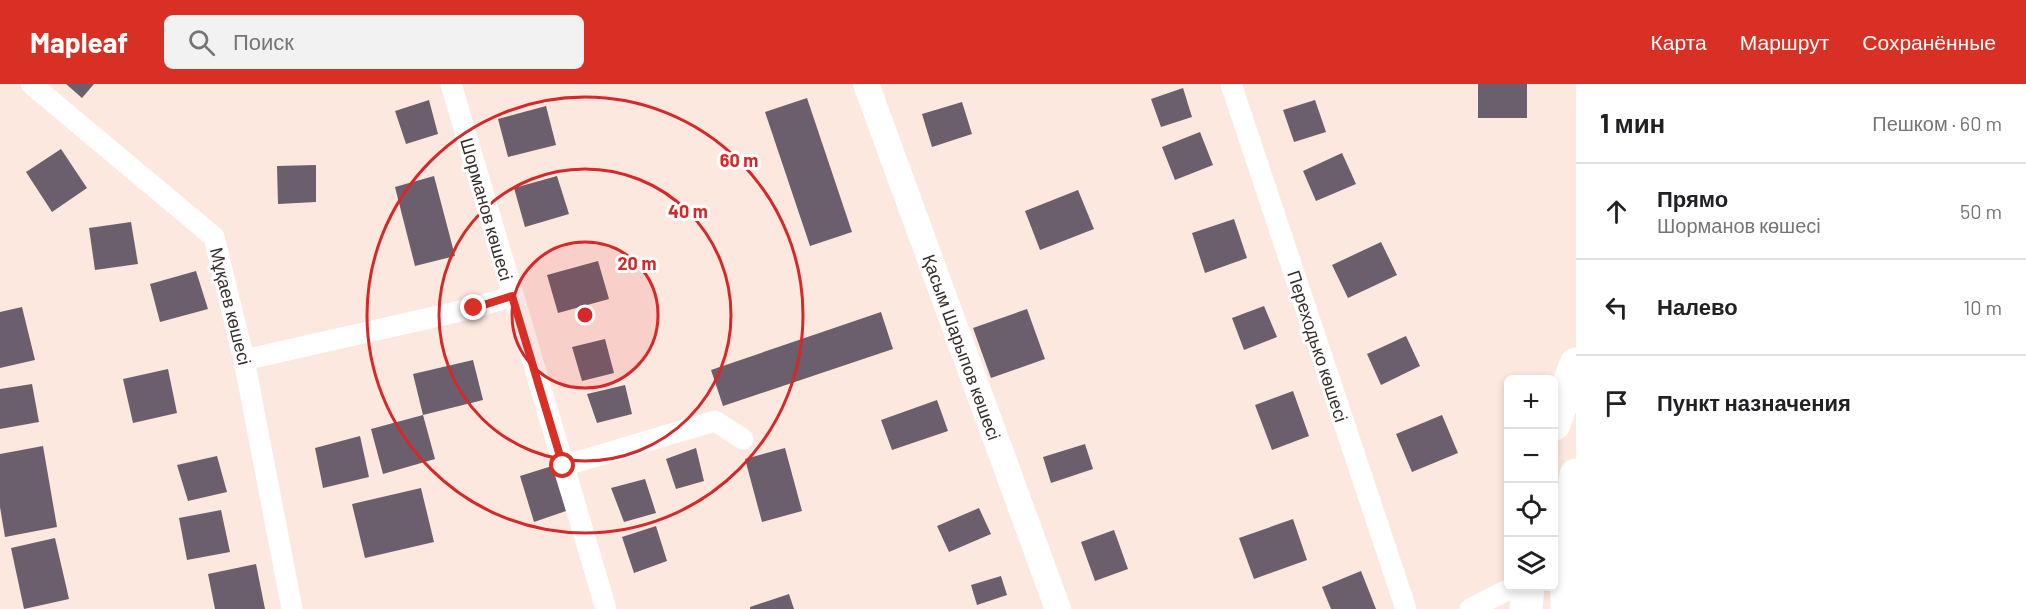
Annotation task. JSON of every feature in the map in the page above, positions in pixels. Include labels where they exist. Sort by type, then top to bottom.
[{"type":"main road","points":[[1558,413],[1576,364]]},
{"type":"main road","points":[[1567,609],[1567,529],[1576,475]]},
{"type":"main road","points":[[1526,609],[1528,591]]},
{"type":"street","name":"Мұқаев көшесі","points":[[31,84],[214,237],[244,360],[292,609]]},
{"type":"street","name":"Шорманов көшесі","points":[[451,84],[606,609]]},
{"type":"street","name":"Қасым Шарыпов көшесі","points":[[866,84],[1058,609]]},
{"type":"street","name":"Переходько көшесі","points":[[1231,84],[1406,609]]},
{"type":"street","points":[[244,360],[474,308],[512,296]]},
{"type":"street","points":[[563,466],[715,421],[743,439]]},
{"type":"street","points":[[1470,609],[1505,591]]},
{"type":"building","points":[[66,84],[94,84],[82,98]]},
{"type":"building","points":[[1478,84],[1527,84],[1527,118],[1478,118]]},
{"type":"building","points":[[1183,88],[1192,117],[1161,127],[1151,99]]},
{"type":"building","points":[[807,98],[852,232],[810,246],[765,112]]},
{"type":"building","points":[[429,100],[438,134],[406,144],[395,111]]},
{"type":"building","points":[[1315,100],[1326,132],[1294,142],[1283,110]]},
{"type":"building","points":[[962,102],[972,134],[932,147],[922,114]]},
{"type":"building","points":[[546,106],[556,145],[508,157],[498,119]]},
{"type":"building","points":[[1200,132],[1213,165],[1175,180],[1162,147]]},
{"type":"building","points":[[61,149],[87,188],[52,212],[26,172]]},
{"type":"building","points":[[1342,153],[1356,184],[1316,201],[1303,171]]},
{"type":"building","points":[[316,165],[316,202],[278,204],[277,166]]},
{"type":"building","points":[[434,176],[455,256],[415,266],[395,187]]},
{"type":"building","points":[[557,176],[569,214],[525,227],[514,188]]},
{"type":"building","points":[[1078,190],[1094,229],[1040,250],[1025,211]]},
{"type":"building","points":[[1234,219],[1247,258],[1205,273],[1192,233]]},
{"type":"building","points":[[131,222],[138,264],[95,270],[89,228]]},
{"type":"building","points":[[1381,242],[1397,275],[1348,298],[1332,265]]},
{"type":"building","points":[[598,261],[609,299],[558,313],[547,275]]},
{"type":"building","points":[[196,271],[208,309],[160,322],[150,284]]},
{"type":"building","points":[[1264,306],[1277,337],[1244,350],[1232,318]]},
{"type":"building","points":[[22,307],[35,360],[0,368],[0,312]]},
{"type":"building","points":[[1027,309],[1045,359],[991,378],[973,328]]},
{"type":"building","points":[[881,312],[893,349],[723,406],[711,370]]},
{"type":"building","points":[[1406,336],[1420,366],[1381,385],[1367,354]]},
{"type":"building","points":[[605,339],[614,373],[582,381],[572,347]]},
{"type":"building","points":[[473,360],[483,400],[423,415],[413,374]]},
{"type":"building","points":[[168,369],[177,413],[133,423],[123,379]]},
{"type":"building","points":[[32,384],[39,422],[0,429],[0,389]]},
{"type":"building","points":[[625,385],[632,414],[597,423],[587,394]]},
{"type":"building","points":[[1293,391],[1309,436],[1272,450],[1255,405]]},
{"type":"building","points":[[937,400],[948,431],[892,450],[881,420]]},
{"type":"building","points":[[423,415],[435,459],[383,474],[371,429]]},
{"type":"building","points":[[1442,415],[1458,453],[1412,472],[1396,434]]},
{"type":"building","points":[[360,436],[369,477],[323,488],[315,448]]},
{"type":"building","points":[[1085,444],[1093,469],[1051,483],[1043,457]]},
{"type":"building","points":[[43,446],[57,527],[5,537],[0,507],[0,454]]},
{"type":"building","points":[[696,448],[704,481],[676,489],[666,459]]},
{"type":"building","points":[[785,448],[802,511],[762,522],[745,459]]},
{"type":"building","points":[[217,456],[227,492],[188,501],[177,465]]},
{"type":"building","points":[[552,466],[566,511],[534,522],[520,476]]},
{"type":"building","points":[[645,479],[656,513],[624,522],[611,488]]},
{"type":"building","points":[[421,488],[434,542],[365,558],[352,504]]},
{"type":"building","points":[[979,508],[991,534],[949,552],[937,526]]},
{"type":"building","points":[[221,510],[230,552],[187,560],[179,518]]},
{"type":"building","points":[[1293,519],[1307,560],[1254,579],[1239,538]]},
{"type":"building","points":[[656,526],[667,561],[634,573],[622,537]]},
{"type":"building","points":[[1114,530],[1128,569],[1095,581],[1081,542]]},
{"type":"building","points":[[55,538],[69,599],[24,609],[11,548]]},
{"type":"building","points":[[256,564],[265,609],[215,609],[208,574]]},
{"type":"building","points":[[1361,571],[1376,609],[1331,609],[1322,587]]},
{"type":"building","points":[[1001,576],[1007,595],[977,605],[971,585]]},
{"type":"building","points":[[789,594],[794,609],[750,609],[750,607]]},
{"type":"route","points":[[474,308],[512,296],[563,466]]}]
